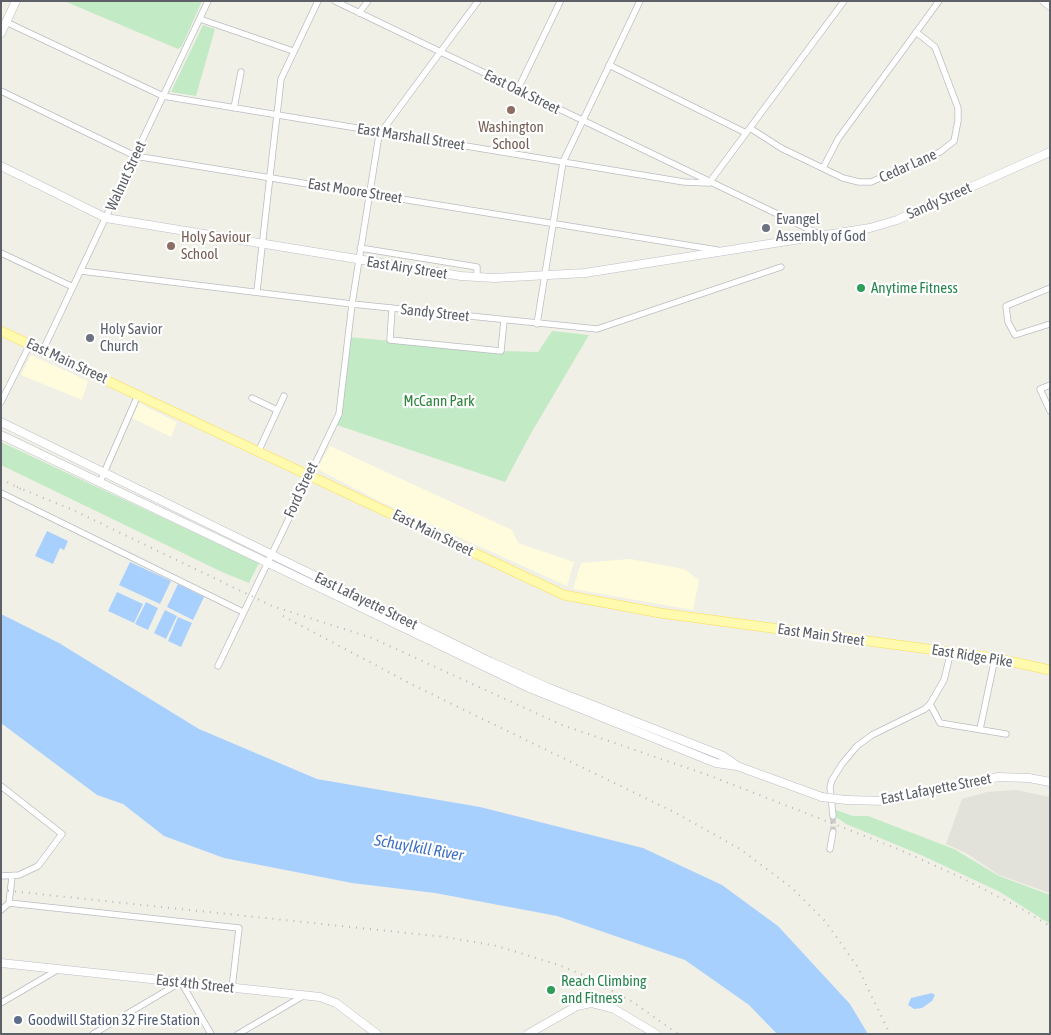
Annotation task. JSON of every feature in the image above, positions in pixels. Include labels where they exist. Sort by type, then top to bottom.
[{"type":"main road","points":[[1,33],[4,21],[16,1]]},
{"type":"main road","points":[[1044,1],[1050,6]]},
{"type":"main road","name":"Sandy Street","points":[[825,236],[891,222],[1050,152]]},
{"type":"main road","name":"East Airy Street","points":[[1,166],[106,218],[358,260],[477,277],[543,277],[632,266],[825,236]]},
{"type":"main road","name":"East Main Street","points":[[1,331],[564,595],[668,614],[893,644]]},
{"type":"main road","name":"East Lafayette Street","points":[[1,422],[269,559],[527,687],[716,763],[738,766],[822,797],[846,800],[893,800],[998,777],[1028,778],[1050,782]]},
{"type":"main road","name":"East Lafayette Street","points":[[1,434],[100,482],[269,559]]},
{"type":"main road","name":"East Ridge Pike","points":[[893,644],[995,658],[1050,670]]},
{"type":"main road","name":"East 4th Street","points":[[1,963],[304,995],[330,1000],[377,1034]]},
{"type":"main road","points":[[528,1034],[573,1008],[591,1003],[610,1007],[656,1034]]},
{"type":"street","name":"Walnut Street","points":[[43,350],[208,1]]},
{"type":"street","points":[[257,291],[281,79],[318,1]]},
{"type":"street","name":"East Oak Street","points":[[335,1],[709,183]]},
{"type":"street","points":[[359,13],[368,1]]},
{"type":"street","points":[[381,131],[478,1]]},
{"type":"street","points":[[537,324],[543,277],[563,162],[640,1]]},
{"type":"street","points":[[709,183],[844,1]]},
{"type":"street","points":[[823,168],[838,139],[939,1]]},
{"type":"street","points":[[518,90],[560,2]]},
{"type":"street","points":[[200,19],[293,51]]},
{"type":"street","name":"East Marshall Street","points":[[4,21],[163,96],[684,182],[709,183],[825,236]]},
{"type":"street","name":"Cedar Lane","points":[[609,65],[748,130],[843,178],[859,182],[871,182],[940,152],[954,141],[958,121],[958,108],[935,47],[916,32]]},
{"type":"street","points":[[234,108],[241,72]]},
{"type":"street","name":"East Moore Street","points":[[1,91],[135,156],[721,251]]},
{"type":"street","name":"Ford Street","points":[[218,666],[339,414],[358,260],[381,131]]},
{"type":"street","points":[[360,248],[478,268],[477,277]]},
{"type":"street","points":[[377,263],[380,251]]},
{"type":"street","points":[[1,253],[73,287]]},
{"type":"street","name":"Sandy Street","points":[[81,271],[352,304],[598,329],[781,267]]},
{"type":"street","points":[[1050,288],[1006,306],[1008,322],[1015,335],[1050,324]]},
{"type":"street","points":[[392,308],[390,340],[501,351],[504,320]]},
{"type":"street","points":[[1,402],[30,344]]},
{"type":"street","points":[[1050,386],[1040,389],[1050,411]]},
{"type":"street","points":[[100,482],[138,395]]},
{"type":"street","points":[[258,450],[284,396]]},
{"type":"street","points":[[252,398],[277,410]]},
{"type":"street","points":[[1,493],[244,612]]},
{"type":"street","points":[[833,816],[830,794],[832,780],[849,754],[872,735],[925,709],[930,704],[944,680],[952,651]]},
{"type":"street","points":[[980,729],[995,658]]},
{"type":"street","points":[[930,704],[940,722],[1006,734]]},
{"type":"street","points":[[1,786],[62,834],[38,866],[12,877],[1,876]]},
{"type":"street","points":[[830,849],[833,832]]},
{"type":"street","points":[[1,910],[9,903],[12,877]]},
{"type":"street","points":[[9,903],[239,928],[232,988]]},
{"type":"street","points":[[1,1003],[59,969]]},
{"type":"street","points":[[93,1034],[181,982],[211,1034]]},
{"type":"street","points":[[238,1034],[304,995]]},
{"type":"shaded area","points":[[31,355],[88,381],[82,400],[21,375]]},
{"type":"shaded area","points":[[139,403],[177,422],[171,437],[132,418]]},
{"type":"shaded area","points":[[330,446],[512,530],[518,543],[574,562],[567,586],[381,502],[317,469]]},
{"type":"shaded area","points":[[630,559],[684,569],[699,580],[693,610],[573,589],[581,563]]},
{"type":"shaded area","points":[[1016,790],[1050,797],[1050,893],[999,875],[966,853],[946,844],[962,799],[987,792]]},
{"type":"green space","points":[[64,1],[202,1],[182,46],[178,49]]},
{"type":"green space","points":[[203,25],[215,29],[196,96],[171,92]]},
{"type":"green space","name":"McCann Park","points":[[552,331],[589,335],[530,435],[505,482],[334,424],[339,414],[348,337],[501,351],[538,352]]},
{"type":"green space","points":[[1,442],[259,563],[249,583],[222,572],[1,465]]},
{"type":"green space","points":[[836,810],[853,816],[868,816],[954,849],[999,876],[1050,895],[1050,924],[1000,892],[919,854],[846,824],[836,817]]},
{"type":"water","points":[[47,531],[68,541],[64,550],[60,548],[53,564],[35,556]]},
{"type":"water","points":[[130,562],[171,581],[160,604],[119,585]]},
{"type":"water","points":[[178,584],[204,597],[193,620],[167,607]]},
{"type":"water","points":[[117,592],[143,604],[134,623],[108,611]]},
{"type":"water","points":[[146,602],[158,608],[148,630],[135,624]]},
{"type":"water","points":[[165,610],[177,616],[166,639],[154,633]]},
{"type":"water","name":"Schuylkill River","points":[[1,614],[59,643],[199,729],[317,779],[480,807],[643,848],[722,885],[778,926],[850,1004],[868,1034],[777,1034],[749,1005],[685,960],[557,916],[435,893],[352,883],[224,858],[164,836],[123,804],[97,795],[1,723]]},
{"type":"water","points":[[178,617],[192,623],[181,647],[168,641]]},
{"type":"water","points":[[932,993],[935,995],[932,1001],[922,1008],[914,1009],[908,1005],[911,998]]},
{"type":"tunnel","points":[[833,816],[833,832]]},
{"type":"railway","points":[[1,479],[23,490]]},
{"type":"railway","points":[[17,487],[73,510],[272,606],[372,638],[562,725],[708,775],[898,849],[960,877],[1022,909],[1050,926]]},
{"type":"railway","points":[[283,616],[413,685],[676,813],[740,849],[792,888],[825,921],[857,966],[890,1034]]},
{"type":"railway","points":[[1,890],[445,937],[497,946],[556,964],[581,974],[633,1002],[678,1034]]},
{"type":"place","name":"Washington School","points":[[511,110]]},
{"type":"place","name":"Evangel Assembly of God","points":[[766,228]]},
{"type":"place","name":"Holy Saviour School","points":[[171,246]]},
{"type":"place","name":"Anytime Fitness","points":[[861,288]]},
{"type":"place","name":"Holy Savior Church","points":[[90,338]]},
{"type":"place","name":"Reach Climbing and Fitness","points":[[551,990]]},
{"type":"place","name":"Goodwill Station 32 Fire Station","points":[[18,1020]]}]
